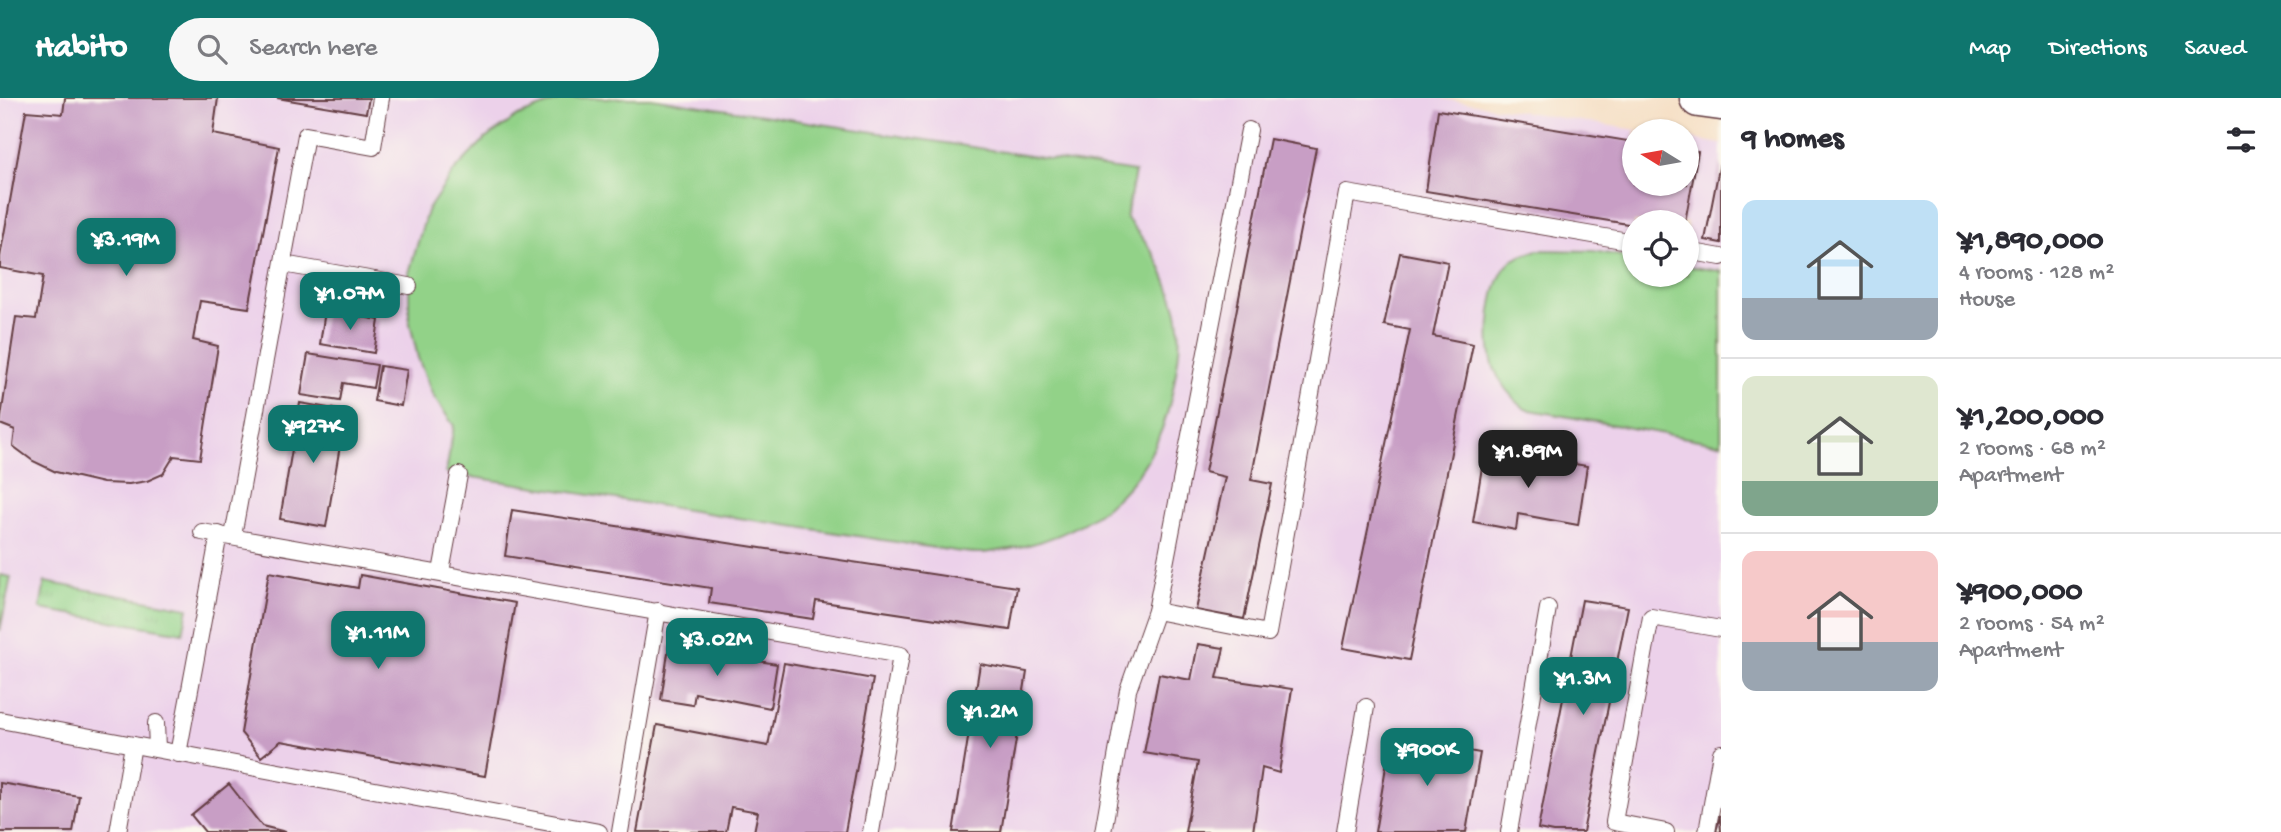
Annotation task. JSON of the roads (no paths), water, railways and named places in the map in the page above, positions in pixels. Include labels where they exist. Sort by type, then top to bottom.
[{"type":"street","points":[[1699,98],[1721,101]]},
{"type":"lane","points":[[178,754],[218,534],[283,264],[306,135],[373,146],[381,98]]},
{"type":"lane","points":[[1102,832],[1128,690],[1156,611],[1249,130]]},
{"type":"lane","points":[[1156,611],[1268,633],[1347,193],[1622,240]]},
{"type":"lane","points":[[1699,253],[1721,257]]},
{"type":"lane","points":[[283,264],[409,286]]},
{"type":"lane","points":[[440,572],[458,475]]},
{"type":"lane","points":[[218,534],[901,655],[871,832]]},
{"type":"lane","points":[[1509,832],[1548,608]]},
{"type":"lane","points":[[621,832],[658,611]]},
{"type":"lane","points":[[1665,832],[1614,822],[1651,617],[1721,629]]},
{"type":"lane","points":[[1345,832],[1366,707]]},
{"type":"lane","points":[[0,720],[599,832]]},
{"type":"lane","points":[[156,723],[157,749]]},
{"type":"lane","points":[[118,832],[133,745]]},
{"type":"lane","points":[[1707,832],[1721,753]]}]
